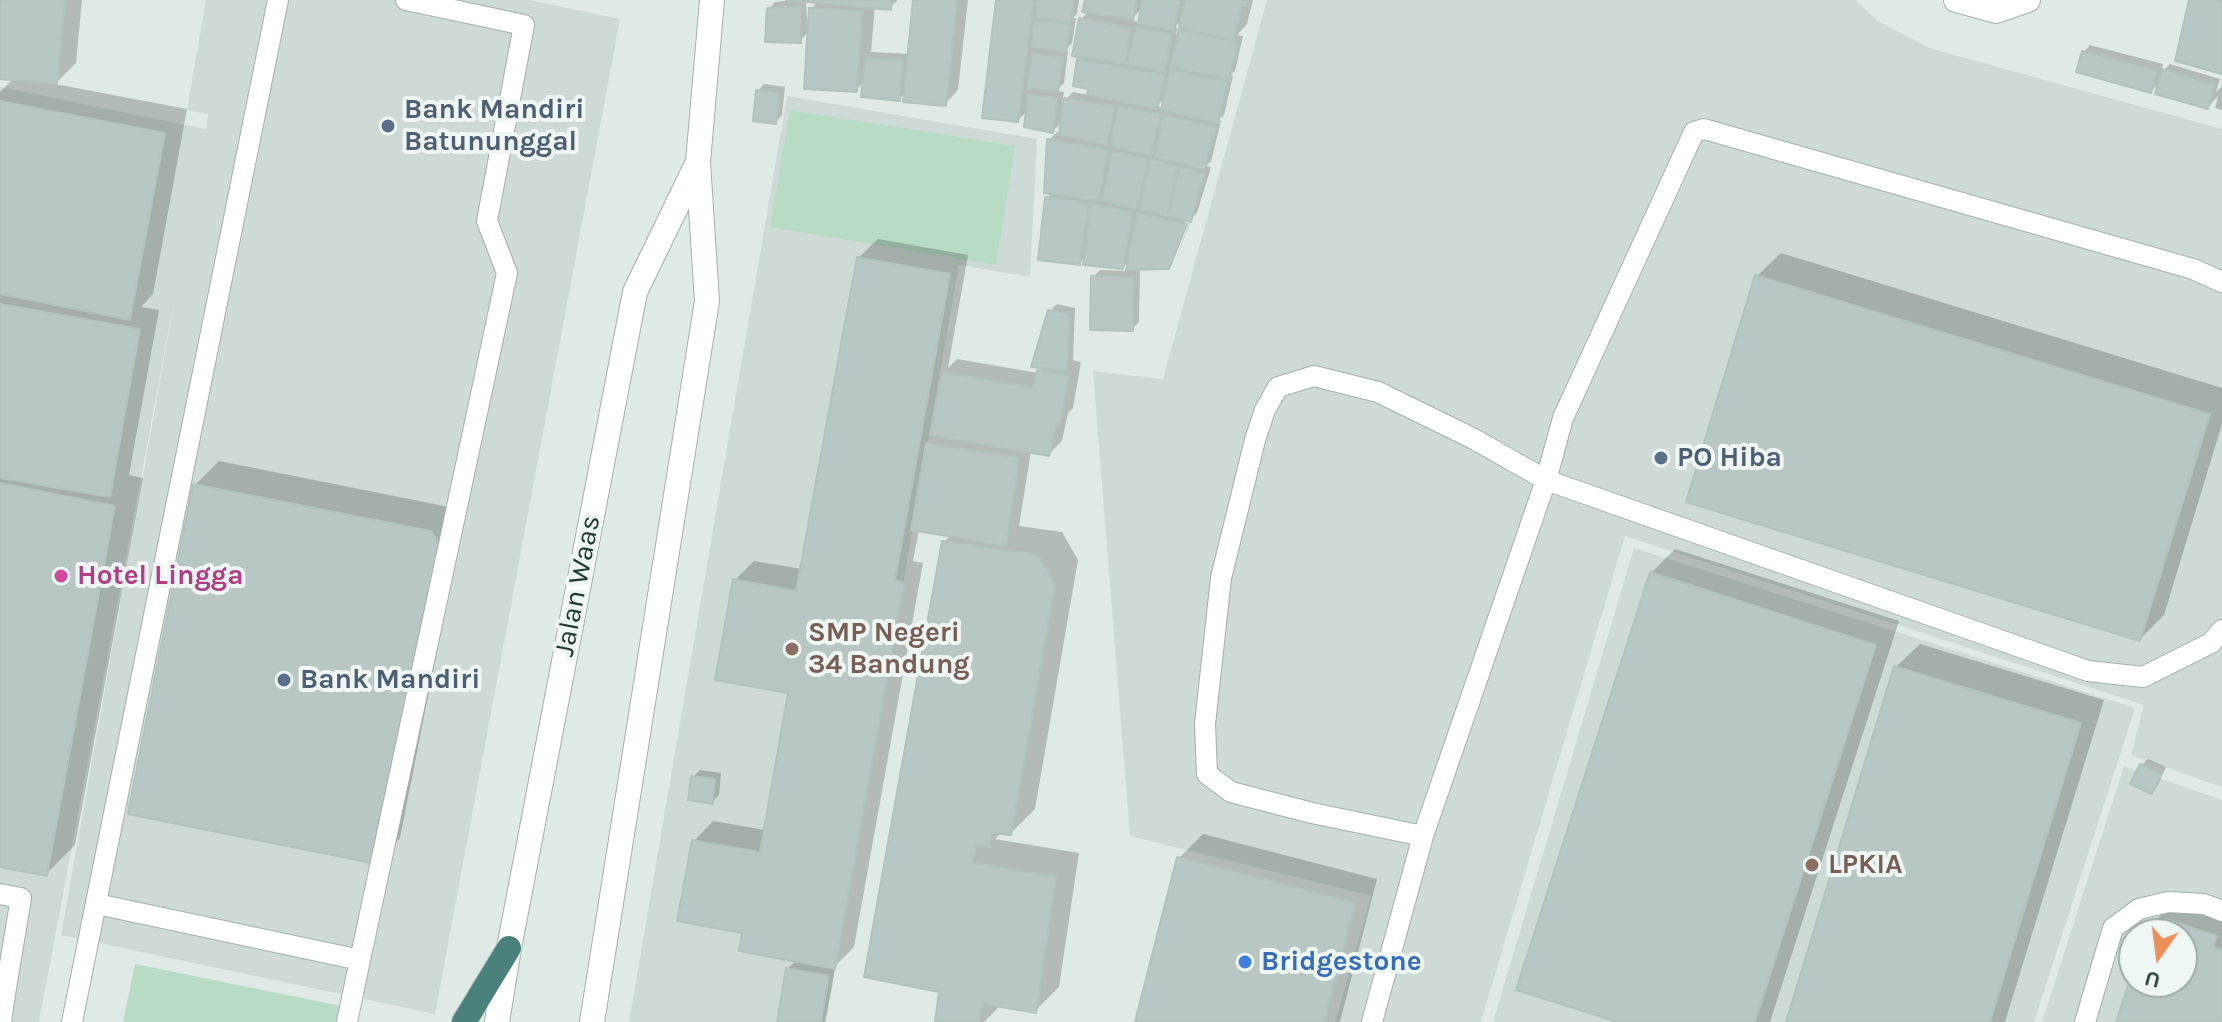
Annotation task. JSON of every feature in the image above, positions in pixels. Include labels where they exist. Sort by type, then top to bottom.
[{"type":"highway","points":[[464,1022],[509,948]]},
{"type":"street","name":"Jalan Waas","points":[[592,1022],[707,301],[698,162],[712,0]]},
{"type":"street","points":[[1956,0],[1996,11],[2028,0]]},
{"type":"street","name":"Jalan Waas","points":[[497,1022],[635,292],[698,162]]},
{"type":"lane","points":[[72,1022],[278,0]]},
{"type":"lane","points":[[347,1022],[507,273],[487,221],[524,25],[406,0]]},
{"type":"lane","points":[[1372,1022],[1423,836],[1546,480],[1563,418],[1694,132],[1704,129],[2193,269],[2222,282]]},
{"type":"lane","points":[[1423,836],[1231,792],[1207,774],[1205,724],[1221,578],[1255,440],[1265,410],[1278,387],[1314,376],[1378,392],[1474,439],[1546,480],[2088,671],[2143,677],[2211,643],[2222,630]]},
{"type":"lane","points":[[0,894],[21,898],[3,994],[1,1022]]},
{"type":"lane","points":[[2085,1022],[2113,928],[2139,909],[2168,902],[2204,904],[2222,911]]},
{"type":"lane","points":[[97,904],[360,960]]},
{"type":"shaded area","points":[[206,0],[529,0],[620,19],[435,1014],[61,935],[178,280],[39,1022],[0,1022],[0,87],[206,129],[208,114],[187,110]]},
{"type":"shaded area","name":"PO Hiba","points":[[1267,0],[1855,0],[1878,21],[1929,48],[2222,129],[2222,787],[2131,755],[2144,705],[1625,536],[1481,1022],[1335,1022],[1371,896],[1130,836],[1093,371],[1163,379]]},
{"type":"shaded area","name":"SMP Negeri 34 Bandung","points":[[787,96],[1037,139],[1030,277],[959,265],[826,1022],[629,1022]]},
{"type":"shaded area","name":"LPKIA","points":[[1634,548],[2135,708],[2034,1022],[1493,1022]]},
{"type":"shaded area","points":[[2124,766],[2222,800],[2222,1022],[2042,1022]]},
{"type":"green space","points":[[790,110],[1015,146],[996,265],[770,227]]},
{"type":"green space","points":[[135,964],[341,1006],[338,1022],[123,1022]]},
{"type":"building","points":[[0,0],[65,0],[57,84],[0,79]]},
{"type":"building","points":[[786,0],[892,0],[891,10]]},
{"type":"building","points":[[913,0],[957,0],[946,106],[903,102]]},
{"type":"building","points":[[996,0],[1034,0],[1018,122],[982,118]]},
{"type":"building","points":[[1037,0],[1074,0],[1071,23],[1035,17]]},
{"type":"building","points":[[1085,0],[1137,0],[1133,20],[1082,12]]},
{"type":"building","points":[[1142,0],[1180,0],[1174,31],[1138,24]]},
{"type":"building","points":[[1185,0],[1249,0],[1248,6],[1242,6],[1234,40],[1179,28]]},
{"type":"building","points":[[2189,0],[2222,0],[2222,74],[2175,61]]},
{"type":"building","points":[[801,6],[801,43],[765,42],[767,8]]},
{"type":"building","points":[[809,8],[862,11],[857,92],[804,89]]},
{"type":"building","points":[[1079,18],[1131,28],[1125,64],[1072,56]]},
{"type":"building","points":[[1034,20],[1071,24],[1066,52],[1031,47]]},
{"type":"building","points":[[1135,27],[1172,34],[1165,72],[1127,65]]},
{"type":"building","points":[[1179,30],[1238,42],[1229,80],[1170,67]]},
{"type":"building","points":[[2082,51],[2158,71],[2151,93],[2076,72]]},
{"type":"building","points":[[1032,53],[1063,57],[1058,91],[1027,89]]},
{"type":"building","points":[[865,58],[903,60],[900,101],[861,97]]},
{"type":"building","points":[[1077,59],[1165,75],[1157,109],[1087,95],[1088,89],[1073,86]]},
{"type":"building","points":[[2162,69],[2215,85],[2208,109],[2155,94]]},
{"type":"building","points":[[1170,70],[1228,82],[1218,123],[1161,110]]},
{"type":"building","points":[[756,90],[779,93],[776,124],[753,121]]},
{"type":"building","points":[[1028,94],[1058,98],[1053,133],[1024,127]]},
{"type":"building","points":[[1064,98],[1115,106],[1107,145],[1059,135]]},
{"type":"building","points":[[0,101],[165,133],[130,320],[0,294]]},
{"type":"building","points":[[1118,106],[1161,114],[1151,156],[1110,146]]},
{"type":"building","points":[[1163,115],[1216,127],[1204,170],[1154,157]]},
{"type":"building","points":[[1047,139],[1109,150],[1098,201],[1044,193]]},
{"type":"building","points":[[1112,151],[1148,159],[1137,209],[1102,201]]},
{"type":"building","points":[[1150,159],[1178,166],[1167,216],[1139,210]]},
{"type":"building","points":[[1180,167],[1205,173],[1191,222],[1168,216]]},
{"type":"building","points":[[1045,197],[1089,203],[1080,265],[1038,260]]},
{"type":"building","points":[[1091,204],[1133,212],[1123,269],[1083,265]]},
{"type":"building","points":[[1137,213],[1187,224],[1169,269],[1126,270]]},
{"type":"building","points":[[857,257],[950,274],[895,580],[904,583],[835,969],[739,951],[742,933],[677,921],[692,840],[760,852],[788,693],[715,680],[733,579],[796,591]]},
{"type":"building","points":[[1755,275],[2210,414],[2140,641],[1686,502]]},
{"type":"building","points":[[1091,276],[1134,277],[1133,331],[1090,330]]},
{"type":"building","points":[[0,304],[140,329],[110,497],[0,478]]},
{"type":"building","points":[[1048,310],[1069,315],[1067,371],[1031,367]]},
{"type":"building","points":[[1037,370],[1069,375],[1060,424],[1056,423],[1049,456],[930,435],[942,372],[1034,388]]},
{"type":"building","points":[[926,443],[1019,458],[1006,546],[911,530]]},
{"type":"building","name":"Hotel Lingga","points":[[0,483],[115,506],[47,876],[0,867]]},
{"type":"building","name":"Bank Mandiri","points":[[193,484],[431,531],[440,545],[377,864],[128,814]]},
{"type":"building","points":[[942,541],[1038,555],[1055,585],[1011,835],[992,833],[990,847],[976,846],[973,863],[1056,877],[1036,1013],[983,1004],[979,1022],[935,1022],[939,992],[864,977]]},
{"type":"building","points":[[1650,572],[1876,645],[1755,1022],[1618,1022],[1516,990]]},
{"type":"building","points":[[1894,666],[2081,723],[1990,1022],[1786,1022]]},
{"type":"building","points":[[2140,764],[2161,774],[2152,794],[2130,784]]},
{"type":"building","points":[[691,776],[715,779],[713,804],[688,800]]},
{"type":"building","name":"Bridgestone","points":[[1177,857],[1355,903],[1324,1022],[1135,1022]]},
{"type":"building","points":[[2198,930],[2217,936],[2213,947],[2222,950],[2222,1022],[2116,1022],[2124,998],[2198,998]]},
{"type":"building","points":[[786,968],[829,976],[821,1022],[777,1022]]},
{"type":"place","name":"Bank Mandiri Batununggal","points":[[388,126]]},
{"type":"place","name":"PO Hiba","points":[[1661,458]]},
{"type":"place","name":"Hotel Lingga","points":[[61,576]]},
{"type":"place","name":"SMP Negeri 34 Bandung","points":[[792,649]]},
{"type":"place","name":"Bank Mandiri","points":[[284,680]]},
{"type":"place","name":"LPKIA","points":[[1812,865]]},
{"type":"place","name":"Bridgestone","points":[[1245,962]]}]
